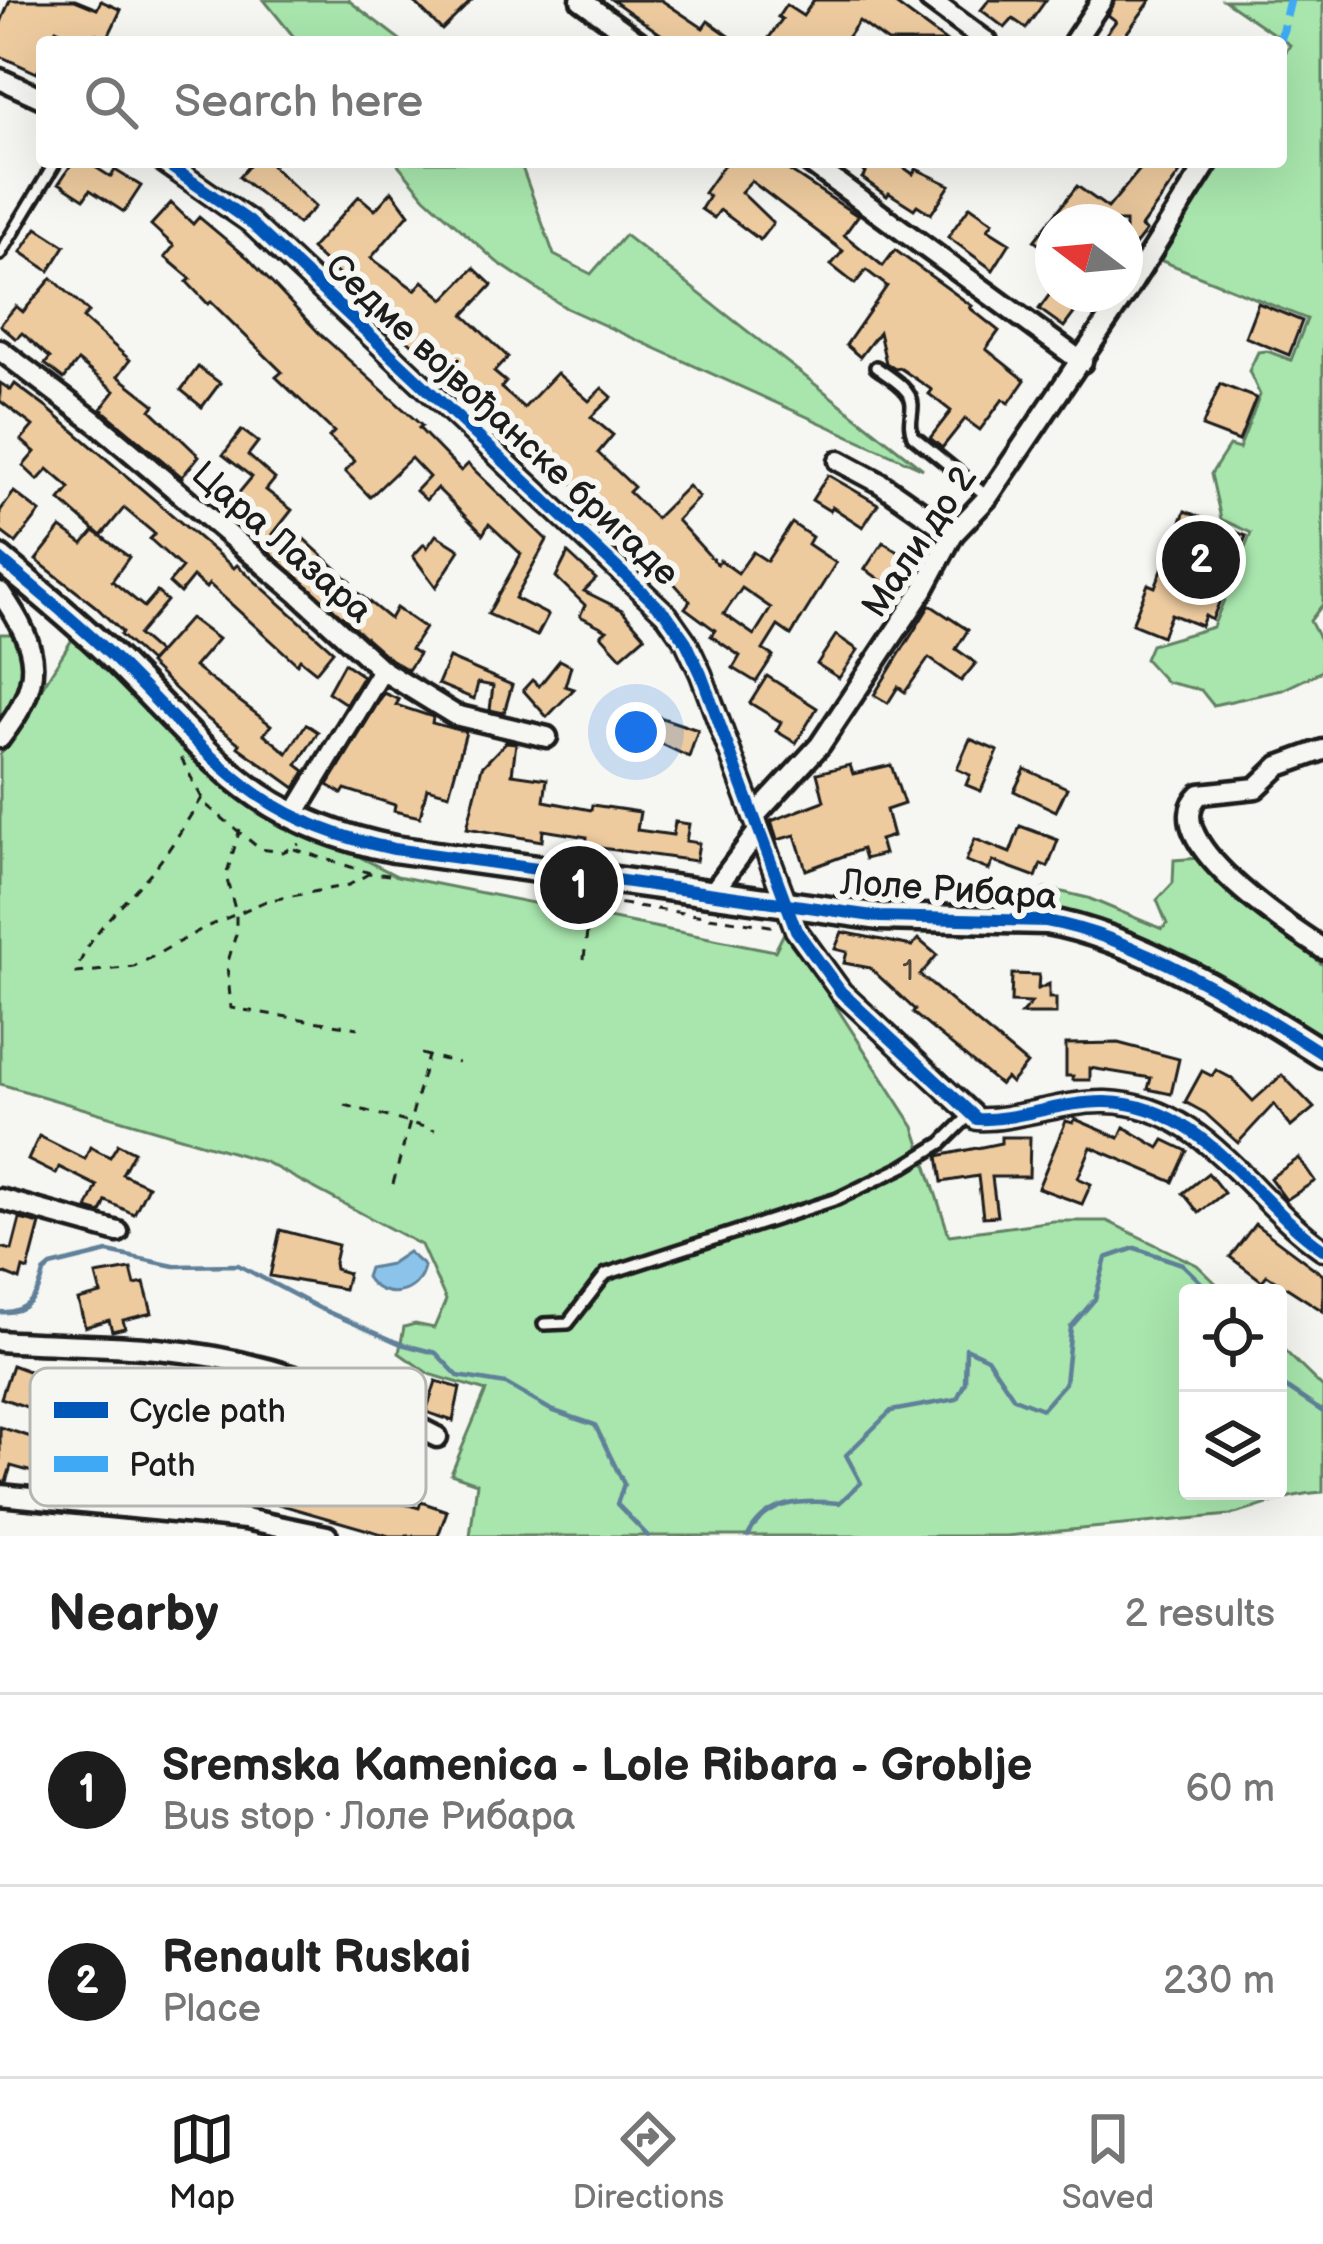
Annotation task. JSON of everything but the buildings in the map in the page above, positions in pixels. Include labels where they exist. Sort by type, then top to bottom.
[{"type":"street","points":[[580,0],[631,36]]},
{"type":"street","points":[[930,0],[979,36]]},
{"type":"street","points":[[1078,36],[1102,0]]},
{"type":"street","points":[[0,80],[36,95]]},
{"type":"street","name":"Седме војвођанске бригаде","points":[[173,168],[250,222],[667,615],[701,674],[785,905],[811,953],[842,992],[970,1115]]},
{"type":"street","points":[[817,168],[1082,362]]},
{"type":"street","name":"Мали до 2","points":[[1143,265],[1204,168]]},
{"type":"street","name":"Мали до 2","points":[[710,896],[756,824],[820,745],[923,590],[953,534],[988,497],[1114,312]]},
{"type":"street","name":"Цара Лазара","points":[[0,350],[99,425],[382,670],[455,715],[547,737]]},
{"type":"street","points":[[839,461],[880,482],[953,534]]},
{"type":"street","name":"Лоле Рибара","points":[[0,559],[121,664],[220,769],[265,803],[359,842],[880,917],[1072,925],[1167,966],[1323,1054]]},
{"type":"street","points":[[0,592],[25,631],[34,669],[24,706],[0,739]]},
{"type":"street","points":[[303,821],[382,670]]},
{"type":"street","points":[[1323,750],[1279,766],[1256,788],[1200,794],[1190,807],[1189,823],[1199,845],[1225,873],[1323,950]]},
{"type":"street","points":[[970,1115],[985,1119],[1062,1103],[1100,1101],[1164,1114],[1213,1145],[1276,1213],[1323,1250]]},
{"type":"street","points":[[0,1199],[118,1232]]},
{"type":"street","points":[[0,1341],[155,1348],[267,1368]]},
{"type":"street","points":[[426,1432],[437,1437]]},
{"type":"street","points":[[0,1495],[30,1498]]},
{"type":"street","points":[[112,1506],[245,1519],[327,1536]]},
{"type":"lane","points":[[0,254],[52,168]]},
{"type":"lane","points":[[876,367],[913,401],[908,422],[913,436],[988,497]]},
{"type":"lane","points":[[544,1324],[568,1323],[606,1274],[806,1211],[903,1167],[942,1143],[970,1115]]},
{"type":"path","points":[[173,744],[202,797],[260,849],[283,852],[292,848],[370,873],[389,874]]},
{"type":"path","points":[[202,797],[152,873],[104,920],[82,953],[76,974],[134,967],[266,901],[350,884],[370,873]]},
{"type":"path","points":[[292,848],[303,821]]},
{"type":"path","points":[[240,829],[226,876],[236,913],[227,965],[231,1008],[358,1028]]},
{"type":"path","points":[[584,959],[592,879]]},
{"type":"path","points":[[393,1184],[424,1055],[458,1064]]},
{"type":"path","points":[[345,1105],[435,1130]]},
{"type":"green space","points":[[264,0],[348,0],[395,36],[293,36]]},
{"type":"green space","points":[[1224,0],[1323,0],[1323,604],[1310,621],[1323,646],[1322,671],[1282,690],[1213,705],[1201,690],[1166,682],[1145,659],[1151,645],[1213,627],[1251,533],[1221,519],[1211,474],[1229,446],[1239,449],[1260,395],[1249,371],[1258,352],[1291,360],[1307,319],[1157,259],[1214,168],[1287,168],[1290,45],[1287,36],[1277,36]]},
{"type":"green space","points":[[401,168],[522,168],[554,255],[591,274],[625,235],[923,469],[566,308],[497,262],[425,197]]},
{"type":"green space","points":[[0,634],[16,634],[25,672],[21,691],[0,724]]},
{"type":"green space","points":[[73,638],[220,785],[397,876],[775,951],[786,929],[914,1127],[949,1235],[1053,1221],[1107,1221],[1197,1265],[1217,1284],[1179,1284],[1179,1500],[1279,1500],[1230,1515],[1006,1536],[470,1536],[477,1483],[451,1474],[486,1391],[429,1374],[399,1353],[404,1327],[434,1328],[446,1300],[421,1245],[265,1162],[0,1084],[0,755]]},
{"type":"green space","points":[[1200,858],[1233,893],[1323,965],[1323,1041],[1220,978],[1139,938],[1061,913],[1026,909],[1045,888],[1088,898],[1162,929],[1167,924],[1157,900],[1173,883],[1174,860]]},
{"type":"green space","points":[[1287,1353],[1323,1388],[1323,1492],[1287,1498]]},
{"type":"water","points":[[408,1252],[424,1266],[408,1289],[381,1290],[366,1277],[369,1268],[390,1264]]},
{"type":"waterway","points":[[748,1536],[765,1515],[787,1504],[839,1503],[861,1483],[846,1455],[891,1411],[957,1399],[965,1382],[966,1348],[987,1358],[1014,1398],[1042,1409],[1065,1383],[1071,1327],[1095,1299],[1106,1258],[1135,1248],[1182,1264],[1203,1284]]},
{"type":"waterway","points":[[0,1312],[18,1310],[30,1302],[51,1266],[108,1252],[174,1266],[238,1265],[319,1308],[401,1344],[436,1353],[458,1376],[506,1384],[551,1410],[595,1425],[624,1484],[617,1504],[648,1536]]},
{"type":"waterway","points":[[1287,1388],[1323,1412]]},
{"type":"marked path","points":[[1281,36],[1290,0]]},
{"type":"cycle path","points":[[173,168],[250,222],[667,615],[701,674],[796,930],[841,992],[977,1119],[1089,1103],[1140,1107],[1198,1136],[1323,1249]]},
{"type":"cycle path","points":[[0,559],[104,648],[239,781],[304,821],[345,837],[394,849],[880,917],[1046,921],[1153,957],[1323,1054]]},
{"type":"place","name":"Renault Ruskai","points":[[1201,560]]},
{"type":"place","name":"Sremska Kamenica - Lole Ribara - Groblje","points":[[579,885]]}]
